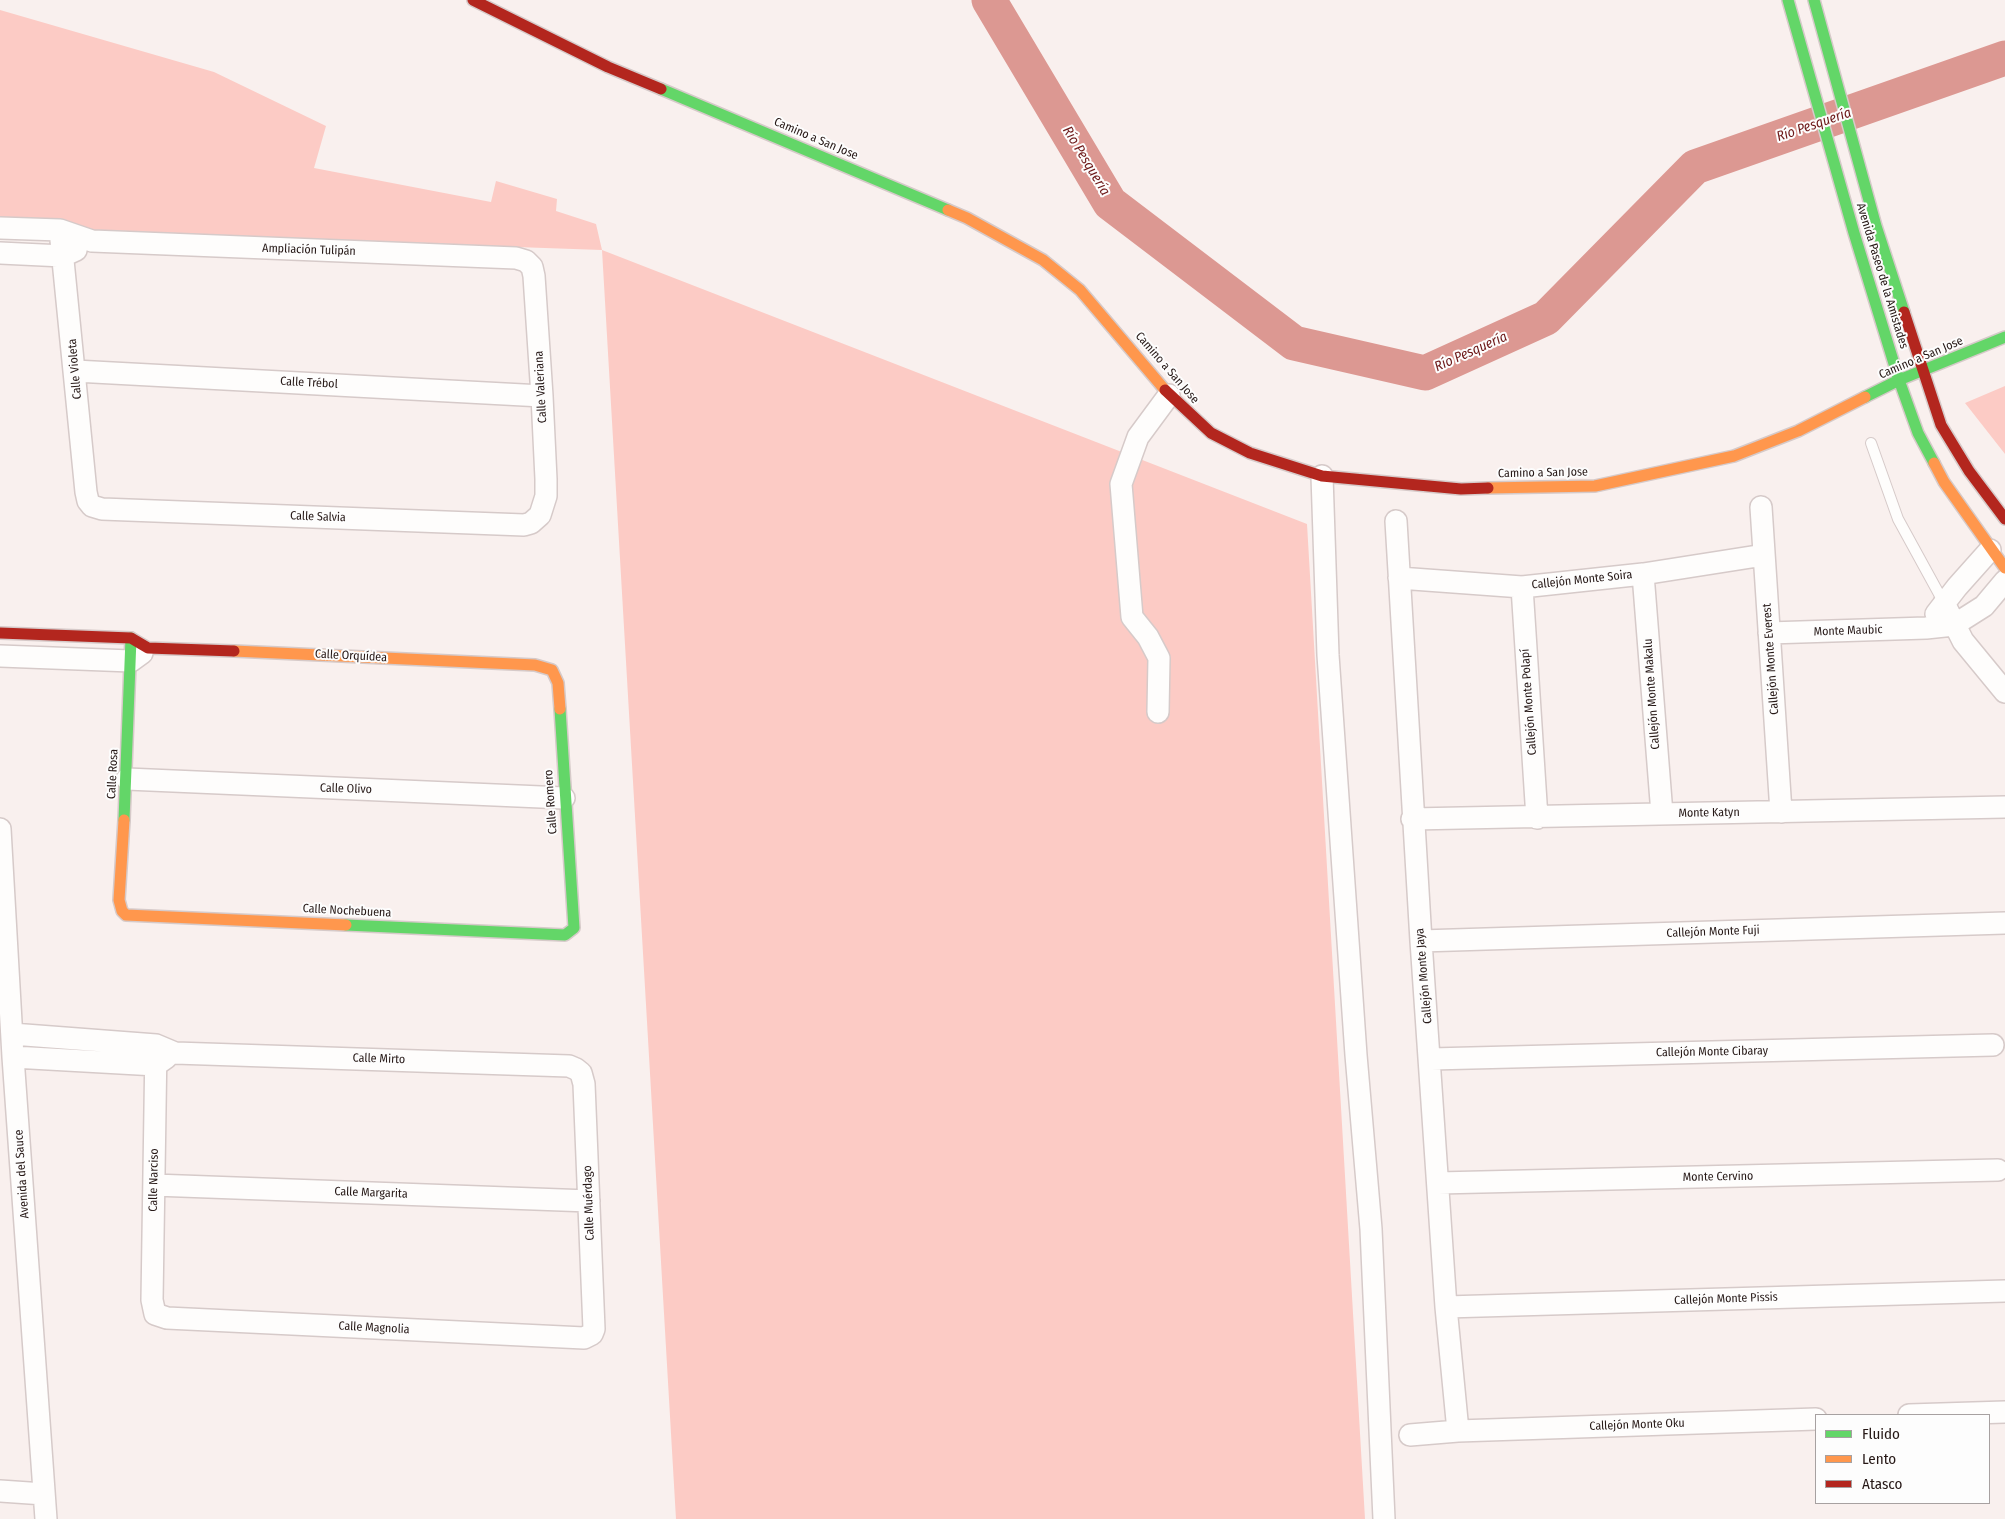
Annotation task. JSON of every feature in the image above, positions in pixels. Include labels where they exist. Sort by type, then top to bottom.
[{"type":"street","name":"Camino a San Jose","points":[[473,0],[608,67],[967,218],[1043,260],[1080,290],[1169,395],[1211,433],[1250,454],[1322,476],[1461,489],[1595,486],[1734,456],[1798,431],[1899,380],[2005,337]]},
{"type":"street","name":"Avenida Paseo de la Amistades","points":[[1788,0],[1854,233],[1899,380],[1922,442],[1944,482],[1990,550],[2005,568]]},
{"type":"street","name":"Avenida Paseo de la Amistades","points":[[1814,0],[1876,226],[1941,425],[1969,472],[2005,519]]},
{"type":"street","name":"Ampliación Tulipán","points":[[0,228],[60,230],[92,241],[516,258],[526,261]]},
{"type":"street","name":"Calle Violeta","points":[[60,230],[86,492],[92,506]]},
{"type":"street","name":"Ampliación Tulipán","points":[[63,256],[92,241]]},
{"type":"street","points":[[0,253],[63,256]]},
{"type":"street","name":"Calle Valeriana","points":[[526,261],[532,267],[534,276],[542,396],[546,496],[540,515]]},
{"type":"street","name":"Calle Trébol","points":[[75,371],[542,396]]},
{"type":"street","points":[[1158,712],[1159,658],[1148,637],[1132,616],[1121,484],[1138,437],[1169,395]]},
{"type":"street","points":[[1322,476],[1333,732],[1356,1055],[1371,1229],[1384,1519]]},
{"type":"street","name":"Calle Salvia","points":[[92,506],[102,509],[524,525],[531,523],[540,515]]},
{"type":"street","name":"Callejón Monte Everest","points":[[1761,506],[1781,812]]},
{"type":"street","name":"Callejón Monte Jaya","points":[[1396,521],[1412,819],[1431,1059],[1446,1307],[1458,1431]]},
{"type":"street","points":[[1926,628],[1990,550]]},
{"type":"street","name":"Callejón Monte Soira","points":[[1399,578],[1522,587],[1643,574],[1764,555]]},
{"type":"street","name":"Callejón Monte Makalu","points":[[1643,574],[1662,814]]},
{"type":"street","name":"Monte Maubic","points":[[1769,633],[1926,628],[1954,624],[1984,606],[2005,581]]},
{"type":"street","name":"Callejón Monte Polapí","points":[[1522,587],[1537,818]]},
{"type":"street","points":[[1944,604],[1963,641],[2005,692]]},
{"type":"street","name":"Calle Orquídea","points":[[0,633],[137,649]]},
{"type":"street","name":"Calle Orquídea","points":[[0,656],[137,649],[259,651],[535,665],[552,670]]},
{"type":"street","name":"Calle Rosa","points":[[122,911],[119,900],[137,649]]},
{"type":"street","name":"Calle Romero","points":[[552,670],[558,682],[564,798],[574,923],[571,932]]},
{"type":"street","name":"Calle Olivo","points":[[127,779],[564,798]]},
{"type":"street","name":"Monte Katyn","points":[[1412,819],[1537,818],[2005,807]]},
{"type":"street","name":"Avenida del Sauce","points":[[0,828],[13,1057],[46,1519]]},
{"type":"street","name":"Calle Nochebuena","points":[[122,911],[126,915],[559,934],[571,932]]},
{"type":"street","name":"Callejón Monte Fuji","points":[[1421,941],[2005,923]]},
{"type":"street","name":"Calle Mirto","points":[[12,1034],[162,1054]]},
{"type":"street","name":"Callejón Monte Cibaray","points":[[1431,1059],[1993,1045]]},
{"type":"street","name":"Calle Mirto","points":[[13,1057],[162,1054],[569,1066],[580,1073]]},
{"type":"street","name":"Calle Narciso","points":[[155,1314],[152,1300],[154,1185],[162,1054]]},
{"type":"street","name":"Calle Muérdago","points":[[580,1073],[584,1084],[594,1329],[592,1334]]},
{"type":"street","name":"Monte Cervino","points":[[1438,1183],[1998,1170]]},
{"type":"street","name":"Calle Margarita","points":[[154,1185],[589,1201]]},
{"type":"street","name":"Callejón Monte Pissis","points":[[1446,1307],[2005,1291]]},
{"type":"street","name":"Calle Magnolia","points":[[155,1314],[168,1318],[574,1338],[584,1338],[592,1334]]},
{"type":"street","points":[[1941,1414],[2005,1412]]},
{"type":"street","name":"Callejón Monte Oku","points":[[1410,1435],[1458,1431],[1815,1418]]},
{"type":"street","points":[[0,1492],[44,1494]]},
{"type":"lane","points":[[1871,444],[1898,519],[1944,604]]},
{"type":"shaded area","points":[[0,10],[214,72],[326,126],[314,168],[491,202],[496,181],[557,199],[556,211],[596,224],[602,250],[0,229]]},
{"type":"shaded area","points":[[602,250],[1307,524],[1365,1519],[676,1519]]},
{"type":"shaded area","points":[[2005,386],[2005,454],[1965,403]]},
{"type":"waterway","name":"Río Pesquería","points":[[989,0],[1110,203],[1294,343],[1425,373],[1546,318],[1695,167],[2005,58]]},
{"type":"traffic: fast","points":[[1788,0],[1854,233],[1899,380],[1918,433],[1934,463]]},
{"type":"traffic: fast","points":[[1814,0],[1876,226],[1904,312]]},
{"type":"traffic: fast","points":[[661,89],[948,210]]},
{"type":"traffic: fast","points":[[1865,397],[1899,380],[2005,337]]},
{"type":"traffic: fast","points":[[124,820],[131,638]]},
{"type":"traffic: fast","points":[[346,925],[565,935],[574,928],[560,709]]},
{"type":"traffic: slow","points":[[948,210],[967,218],[1043,260],[1080,290],[1165,390]]},
{"type":"traffic: slow","points":[[1488,488],[1595,486],[1734,456],[1798,431],[1865,397]]},
{"type":"traffic: slow","points":[[1934,463],[1944,482],[2005,568]]},
{"type":"traffic: slow","points":[[234,651],[535,665],[552,670],[558,683],[560,709]]},
{"type":"traffic: slow","points":[[124,820],[119,900],[122,911],[126,915],[346,925]]},
{"type":"traffic: jam","points":[[473,0],[608,67],[661,89]]},
{"type":"traffic: jam","points":[[1904,312],[1941,425],[1969,471],[2005,519]]},
{"type":"traffic: jam","points":[[1165,390],[1211,433],[1250,453],[1322,476],[1461,489],[1488,488]]},
{"type":"traffic: jam","points":[[0,633],[131,638],[148,648],[234,651]]}]
